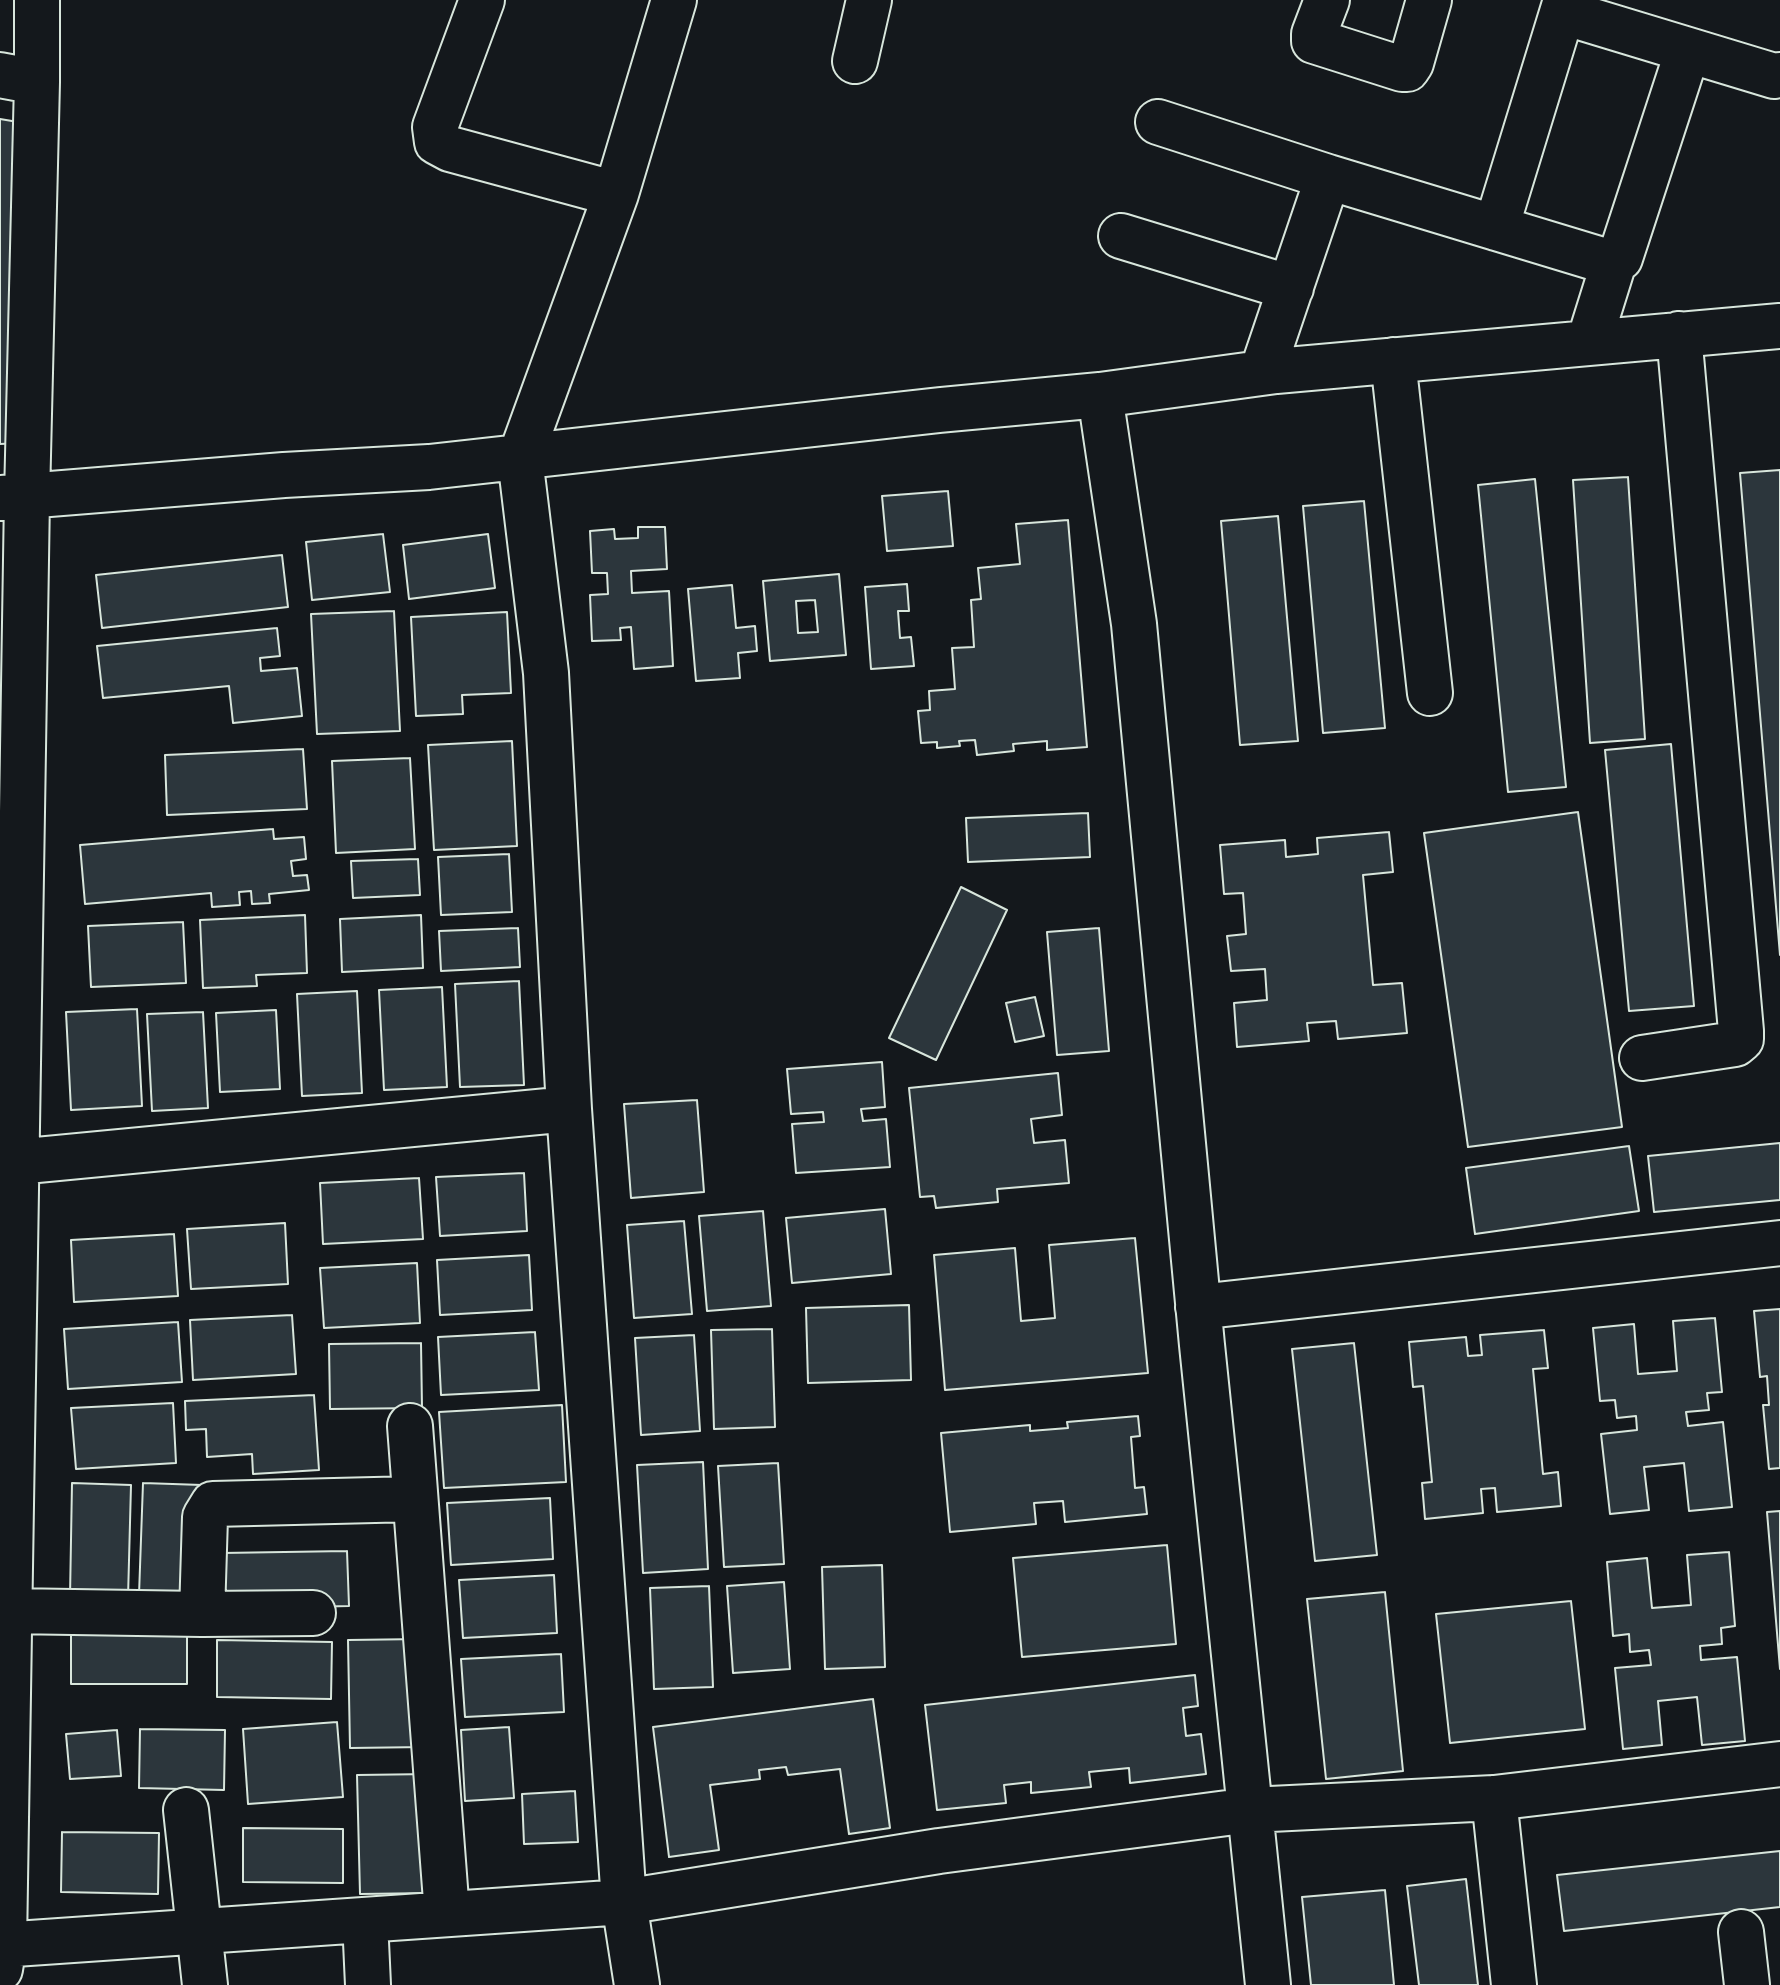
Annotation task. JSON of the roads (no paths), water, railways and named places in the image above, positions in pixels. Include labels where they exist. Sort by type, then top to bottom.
[{"type":"street","points":[[37,0],[19,78],[9,1076],[16,1162],[7,1332],[9,1611],[1,1953],[198,1932],[624,1902],[939,1851],[1250,1810],[1494,1798],[1780,1764]]},
{"type":"street","points":[[482,0],[435,127],[437,142],[450,149],[616,194]]},
{"type":"street","points":[[637,1985],[624,1902],[569,1109],[546,673],[520,458],[616,194],[674,0]]},
{"type":"street","points":[[855,61],[869,0]]},
{"type":"street","points":[[1327,0],[1314,41],[1407,69],[1429,0]]},
{"type":"street","points":[[1496,228],[1564,6],[1688,50],[1774,76],[1780,75]]},
{"type":"street","points":[[1589,342],[1688,50]]},
{"type":"street","points":[[1158,122],[1328,177],[1614,262]]},
{"type":"street","points":[[1262,372],[1328,177]]},
{"type":"street","points":[[1121,236],[1291,288]]},
{"type":"street","points":[[13,497],[284,475],[429,467],[1100,395],[1262,372],[1780,326]]},
{"type":"street","points":[[1642,1058],[1735,1044],[1741,1039],[1679,334]]},
{"type":"street","points":[[1393,360],[1430,693]]},
{"type":"street","points":[[1100,395],[1134,624],[1198,1307],[1268,1985]]},
{"type":"street","points":[[16,1162],[569,1109]]},
{"type":"street","points":[[1198,1307],[1780,1243]]},
{"type":"street","points":[[410,1426],[447,1914]]},
{"type":"street","points":[[202,1614],[205,1517],[213,1504],[415,1499]]},
{"type":"street","points":[[9,1611],[313,1613]]},
{"type":"street","points":[[1494,1798],[1514,1985]]},
{"type":"street","points":[[186,1810],[205,1985]]},
{"type":"street","points":[[365,1920],[368,1985]]},
{"type":"street","points":[[1741,1932],[1747,1985]]},
{"type":"street","points":[[1766,1985],[1780,1983]]}]
